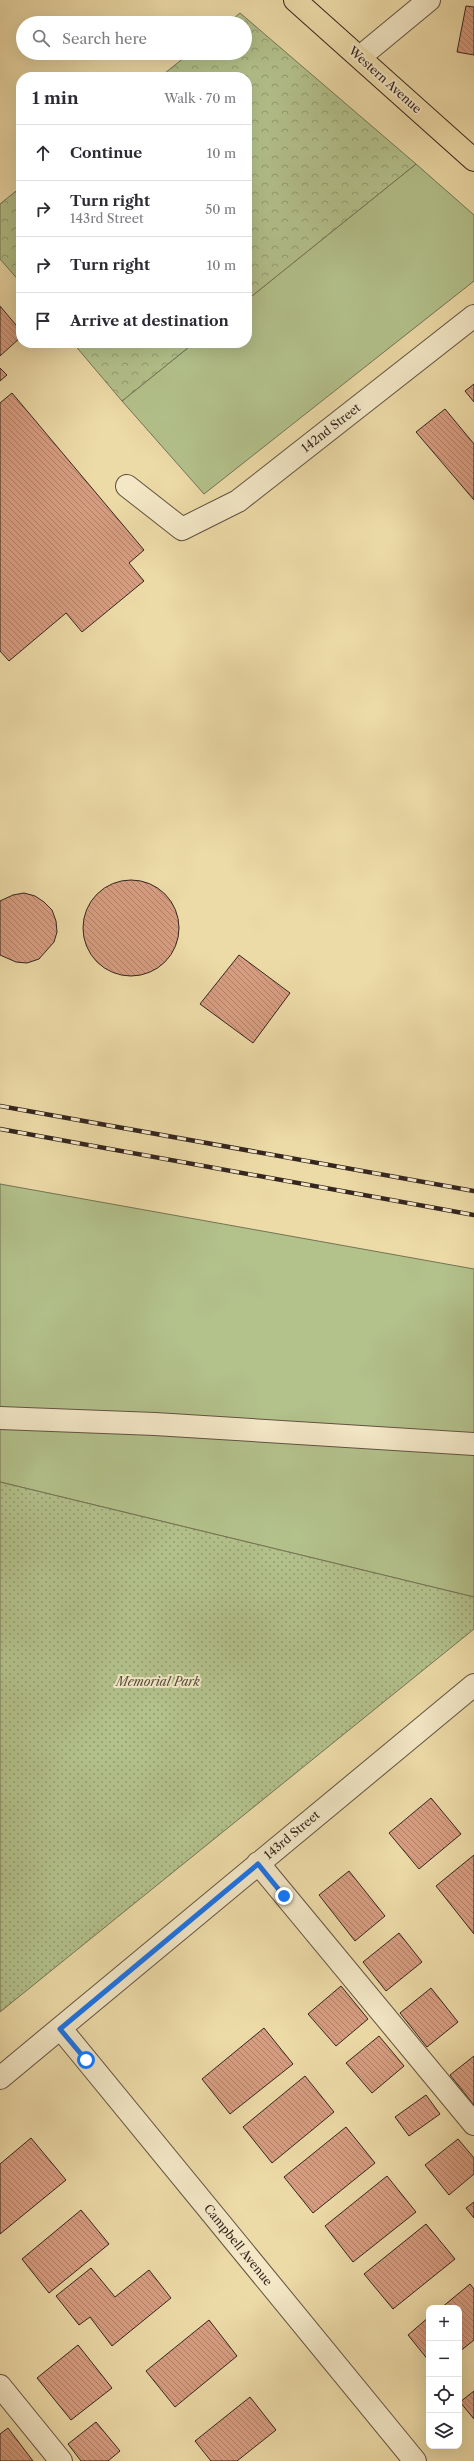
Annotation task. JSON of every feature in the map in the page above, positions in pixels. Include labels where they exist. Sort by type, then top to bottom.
[{"type":"main road","name":"Western Avenue","points":[[295,0],[474,160]]},
{"type":"street","points":[[360,57],[429,0]]},
{"type":"street","name":"142nd Street","points":[[128,486],[182,529],[238,501],[474,316]]},
{"type":"street","points":[[0,1418],[155,1424],[474,1444]]},
{"type":"street","name":"143rd Street","points":[[0,2078],[258,1864],[472,1691]]},
{"type":"street","points":[[258,1864],[474,2124]]},
{"type":"street","name":"Campbell Avenue","points":[[60,2029],[415,2461]]},
{"type":"street","points":[[0,2386],[61,2461]]},
{"type":"green space","points":[[240,13],[243,16],[236,16]]},
{"type":"green space","points":[[252,23],[416,164],[252,296],[252,72],[166,72],[181,60],[252,60]]},
{"type":"green space","points":[[416,164],[474,215],[474,281],[204,494],[122,401],[188,348],[252,348],[252,296]]},
{"type":"green space","points":[[16,191],[16,277],[0,259],[0,204]]},
{"type":"green space","points":[[77,348],[188,348],[122,401]]},
{"type":"green space","points":[[0,1184],[474,1269],[474,1597],[0,1482]]},
{"type":"green space","name":"Memorial Park","points":[[0,1482],[474,1597],[474,1629],[0,2012]]},
{"type":"building","points":[[466,6],[474,7],[474,55],[457,52]]},
{"type":"building","points":[[0,306],[16,325],[16,342],[0,356]]},
{"type":"building","points":[[0,368],[7,375],[0,381]]},
{"type":"building","points":[[474,384],[474,402],[465,391]]},
{"type":"building","points":[[12,393],[144,550],[129,563],[144,581],[82,632],[66,613],[9,661],[0,651],[0,403]]},
{"type":"building","points":[[445,409],[474,444],[474,500],[416,432]]},
{"type":"building","points":[[131,880],[149,884],[158,888],[165,894],[171,901],[175,910],[179,928],[175,946],[171,955],[165,962],[158,968],[149,972],[131,976],[113,972],[104,968],[97,962],[91,955],[87,946],[83,928],[87,910],[91,901],[97,894],[104,888],[113,884]]},
{"type":"building","points":[[24,893],[35,896],[52,910],[56,921],[57,932],[54,942],[39,959],[27,963],[16,962],[0,955],[0,901],[13,895]]},
{"type":"building","points":[[239,955],[290,993],[253,1043],[200,1004]]},
{"type":"building","points":[[431,1798],[461,1834],[419,1869],[389,1833]]},
{"type":"building","points":[[474,1855],[474,1934],[436,1886]]},
{"type":"building","points":[[349,1871],[385,1916],[355,1941],[319,1895]]},
{"type":"building","points":[[399,1933],[422,1962],[386,1991],[363,1962]]},
{"type":"building","points":[[341,1986],[368,2019],[336,2046],[308,2014]]},
{"type":"building","points":[[431,1988],[458,2022],[427,2047],[400,2013]]},
{"type":"building","points":[[264,2028],[293,2064],[230,2114],[202,2079]]},
{"type":"building","points":[[379,2036],[404,2066],[372,2093],[346,2063]]},
{"type":"building","points":[[474,2056],[474,2105],[450,2075]]},
{"type":"building","points":[[305,2076],[334,2112],[272,2163],[243,2127]]},
{"type":"building","points":[[426,2095],[440,2114],[409,2136],[395,2117]]},
{"type":"building","points":[[346,2127],[375,2163],[313,2213],[284,2177]]},
{"type":"building","points":[[31,2138],[66,2180],[0,2234],[0,2164]]},
{"type":"building","points":[[458,2139],[474,2158],[474,2174],[449,2195],[425,2165]]},
{"type":"building","points":[[387,2176],[416,2212],[353,2262],[325,2226]]},
{"type":"building","points":[[474,2202],[474,2218],[466,2208]]},
{"type":"building","points":[[81,2210],[109,2244],[49,2293],[22,2259]]},
{"type":"building","points":[[426,2224],[455,2259],[393,2309],[364,2274]]},
{"type":"building","points":[[91,2268],[115,2297],[149,2270],[171,2298],[112,2346],[90,2317],[79,2325],[56,2296]]},
{"type":"building","points":[[470,2284],[474,2289],[474,2340],[462,2350],[462,2305],[445,2305]]},
{"type":"building","points":[[209,2320],[237,2356],[175,2407],[146,2371]]},
{"type":"building","points":[[426,2320],[426,2357],[408,2335]]},
{"type":"building","points":[[78,2345],[112,2388],[71,2420],[37,2378]]},
{"type":"building","points":[[474,2391],[474,2419],[462,2404],[462,2400]]},
{"type":"building","points":[[250,2397],[276,2430],[237,2461],[211,2461],[195,2441]]},
{"type":"building","points":[[96,2422],[120,2451],[108,2461],[81,2461],[68,2444]]},
{"type":"building","points":[[8,2428],[33,2461],[0,2461],[0,2434]]},
{"type":"railway","points":[[0,1106],[474,1191]]},
{"type":"railway","points":[[0,1129],[474,1215]]},
{"type":"route","points":[[86,2060],[60,2029],[258,1864],[284,1896]]}]
